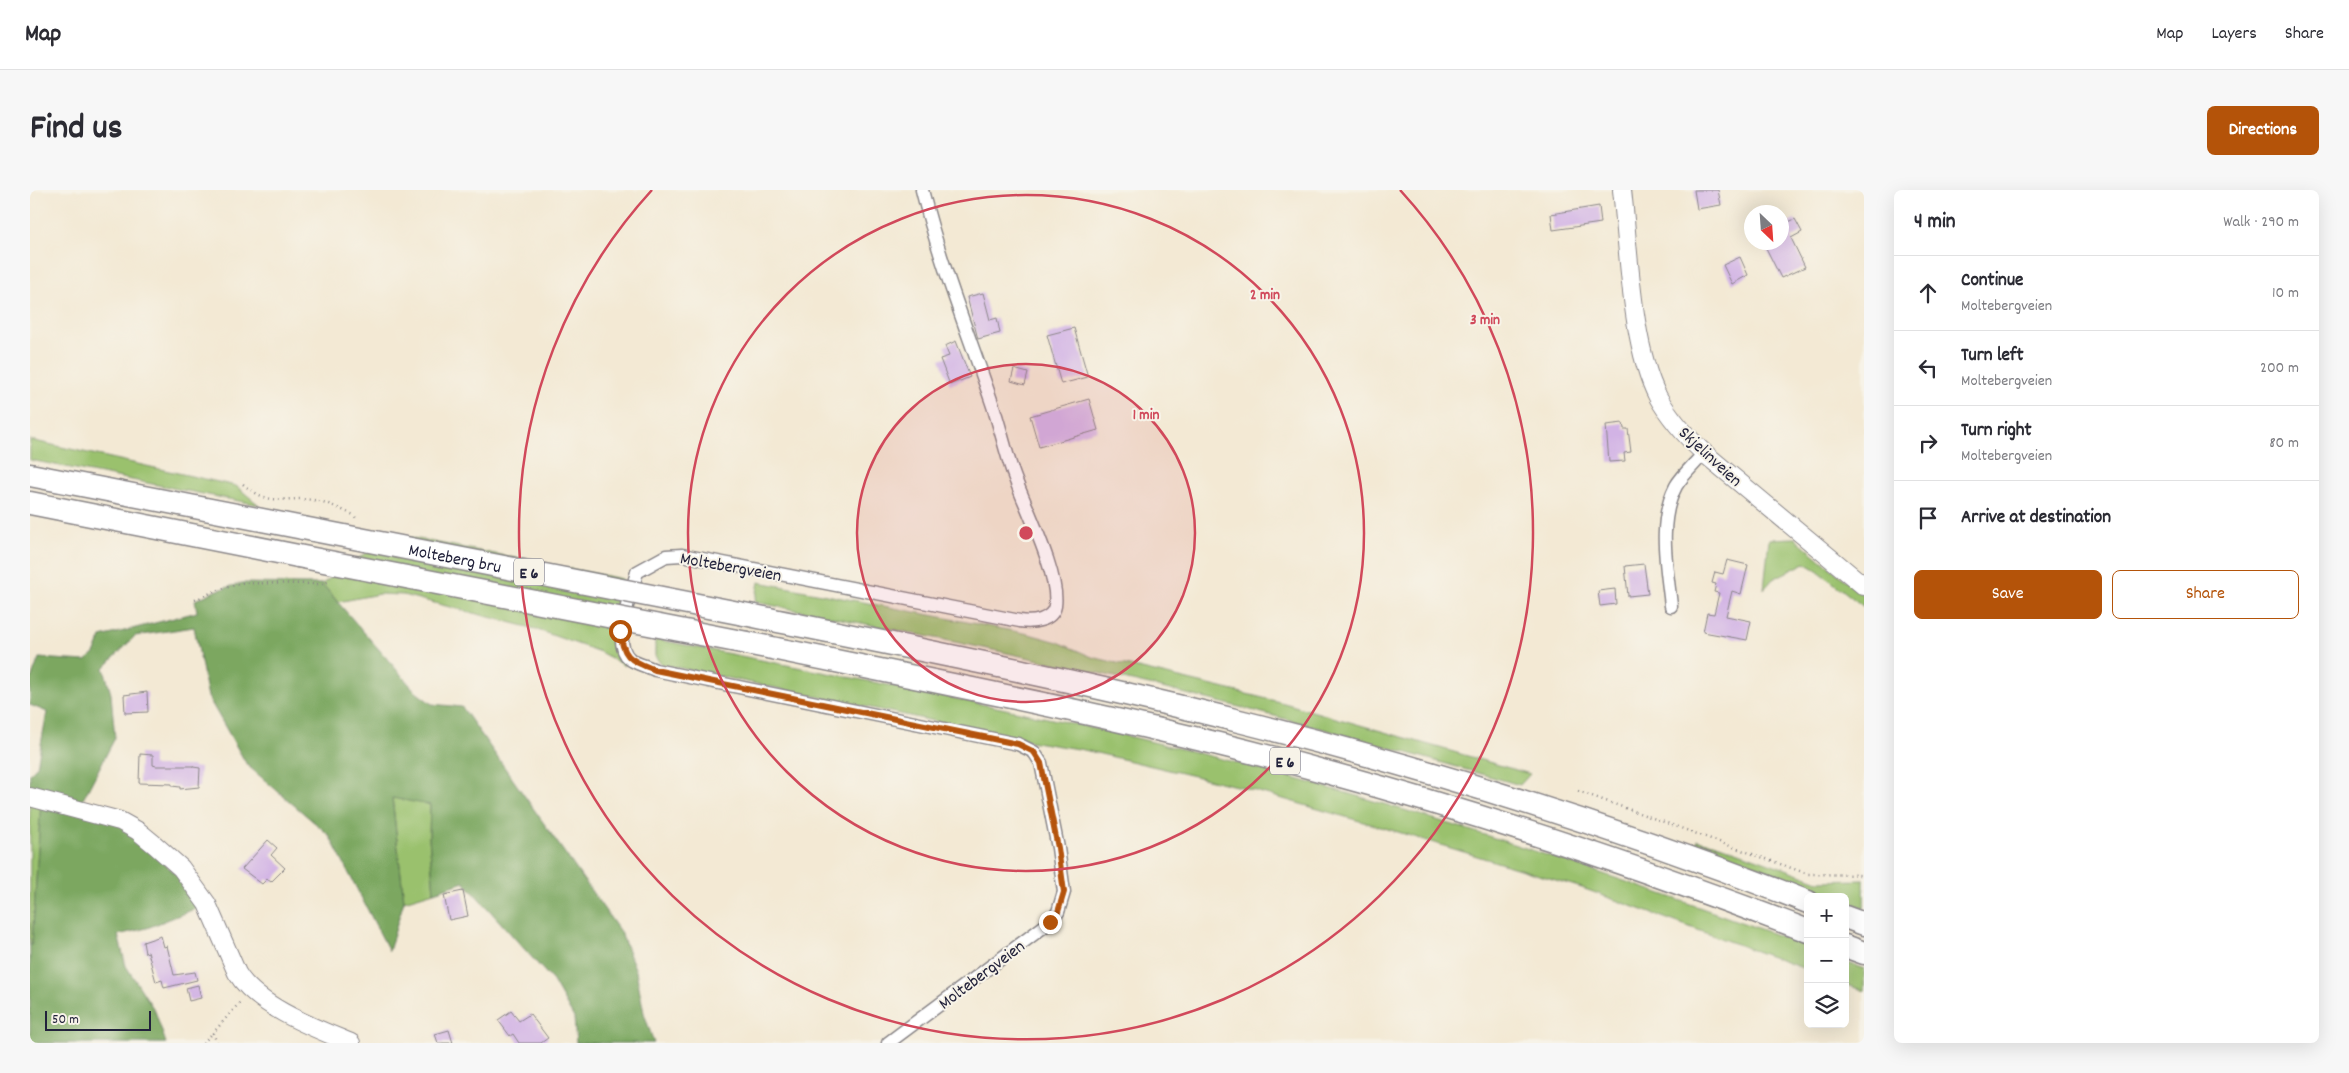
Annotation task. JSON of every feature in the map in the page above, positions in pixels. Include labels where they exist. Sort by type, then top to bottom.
[{"type":"highway","name":"Molteberg bru","points":[[30,475],[754,616],[1080,684],[1243,722],[1440,776],[1592,824],[1804,901]]},
{"type":"highway","name":"Molteberg bru","points":[[30,503],[747,643],[1124,722],[1331,773],[1564,844],[1804,930]]},
{"type":"highway","points":[[1849,918],[1864,924]]},
{"type":"highway","points":[[1849,947],[1864,953]]},
{"type":"main road","name":"Skjelinveien","points":[[1622,190],[1636,315],[1646,366],[1657,395],[1670,417],[1704,453],[1864,586]]},
{"type":"main road","points":[[30,796],[120,822],[138,831],[181,868],[194,884],[207,904],[237,973],[252,989],[277,1009],[297,1020],[351,1043]]},
{"type":"street","name":"Moltebergveien","points":[[888,1043],[1050,922],[1058,912],[1064,892],[1058,848],[1041,763],[1034,752],[1018,744],[655,670],[629,658],[622,646],[620,631],[637,572],[666,556],[682,555],[1033,623],[1048,616],[1055,609],[1056,592],[1035,527],[1013,474],[993,405],[959,313],[922,190]]},
{"type":"street","points":[[1671,606],[1665,543],[1666,520],[1676,487],[1704,453]]},
{"type":"path","points":[[1578,791],[1808,874],[1864,875]]},
{"type":"path","points":[[203,1043],[252,989]]},
{"type":"path","points":[[213,1033],[217,1043]]},
{"type":"green space","points":[[30,440],[236,486],[259,505],[30,460]]},
{"type":"green space","points":[[393,534],[622,579],[609,633],[625,666],[600,652],[532,628],[403,595],[379,594],[338,602],[322,584]]},
{"type":"green space","points":[[1795,538],[1864,596],[1864,607],[1817,570],[1805,563],[1773,579],[1764,589],[1769,539]]},
{"type":"green space","points":[[759,582],[1029,634],[1058,642],[1092,657],[1284,703],[1530,774],[1520,785],[1289,720],[1154,686],[983,648],[755,602]]},
{"type":"green space","points":[[242,583],[322,584],[416,692],[432,704],[462,707],[621,933],[636,971],[644,1013],[654,1043],[576,1043],[574,1018],[553,981],[464,882],[434,892],[429,838],[430,805],[392,798],[404,901],[389,951],[329,835],[247,765],[208,697],[194,627],[135,636],[104,668],[111,694],[115,738],[78,809],[120,821],[207,904],[147,928],[118,935],[126,966],[155,1011],[166,1043],[30,1043],[30,945],[32,945],[41,800],[30,797],[30,774],[37,766],[47,712],[30,705],[30,682],[39,658],[85,661],[94,654],[101,637],[197,612],[195,600],[215,591]]},
{"type":"green space","points":[[655,639],[1069,723],[1138,738],[1281,775],[1502,840],[1648,889],[1793,941],[1804,945],[1804,969],[1582,888],[1245,788],[1084,750],[1029,741],[661,664],[655,656]]},
{"type":"green space","points":[[30,797],[41,800],[32,945],[30,945]]},
{"type":"green space","points":[[392,797],[430,804],[429,838],[434,892],[404,901]]},
{"type":"green space","points":[[1697,840],[1714,843],[1819,881],[1864,880],[1864,908],[1849,902],[1849,893],[1827,893],[1696,843]]},
{"type":"green space","points":[[1849,963],[1864,969],[1864,991],[1849,985]]},
{"type":"building","points":[[1694,190],[1718,190],[1721,205],[1697,209]]},
{"type":"building","points":[[1599,206],[1601,223],[1553,230],[1551,214]]},
{"type":"building","points":[[1795,219],[1802,232],[1791,238],[1805,267],[1781,278],[1767,250],[1789,250],[1789,222]]},
{"type":"building","points":[[1740,257],[1748,275],[1732,284],[1723,265]]},
{"type":"building","points":[[983,293],[990,320],[997,318],[1000,333],[978,339],[967,297]]},
{"type":"building","points":[[1074,328],[1088,377],[1061,384],[1047,335]]},
{"type":"building","points":[[956,341],[970,377],[950,385],[940,359],[949,356],[945,346]]},
{"type":"building","points":[[1014,369],[1028,373],[1025,385],[1011,381]]},
{"type":"building","points":[[1089,399],[1098,430],[1039,447],[1030,416]]},
{"type":"building","points":[[1623,423],[1624,429],[1628,429],[1631,452],[1624,453],[1625,461],[1609,462],[1606,425]]},
{"type":"building","points":[[1727,560],[1748,565],[1741,594],[1732,591],[1726,616],[1751,621],[1747,640],[1703,632],[1707,613],[1714,614],[1719,593],[1714,592],[1716,584],[1712,583],[1715,572],[1723,574]]},
{"type":"building","points":[[1644,564],[1648,594],[1628,596],[1625,566]]},
{"type":"building","points":[[1615,589],[1616,604],[1600,606],[1598,591]]},
{"type":"building","points":[[147,692],[148,712],[125,713],[124,695]]},
{"type":"building","points":[[140,754],[153,755],[153,765],[156,766],[193,766],[200,768],[199,787],[180,789],[180,787],[172,786],[172,784],[139,783]]},
{"type":"building","points":[[268,840],[277,848],[271,855],[285,868],[271,882],[267,879],[262,884],[242,869]]},
{"type":"building","points":[[463,891],[468,916],[449,920],[444,895]]},
{"type":"building","points":[[161,936],[164,947],[167,946],[174,975],[195,972],[197,980],[164,988],[162,980],[156,982],[148,952],[145,953],[143,942]]},
{"type":"building","points":[[198,985],[201,998],[189,1001],[186,988]]},
{"type":"building","points":[[511,1011],[519,1021],[530,1014],[548,1038],[541,1043],[519,1043],[513,1034],[510,1036],[498,1020]]},
{"type":"building","points":[[449,1030],[453,1043],[438,1043],[435,1034]]},
{"type":"route","points":[[620,631],[622,646],[629,658],[655,670],[1018,744],[1034,752],[1041,763],[1063,878],[1064,892],[1062,902],[1058,912],[1050,922]]}]
